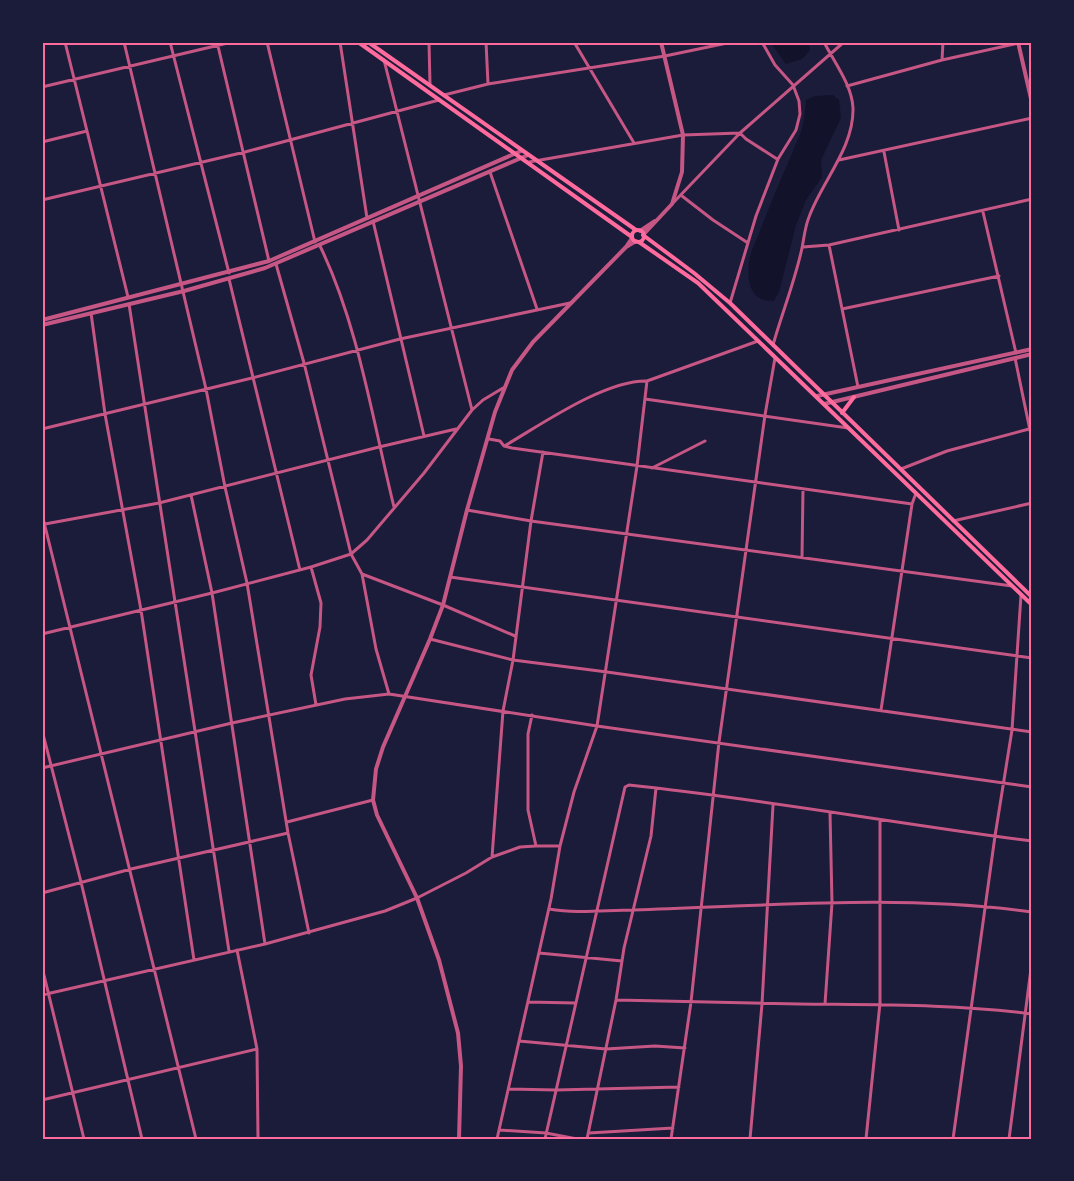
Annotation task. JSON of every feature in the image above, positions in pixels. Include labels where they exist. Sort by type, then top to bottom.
[{"type":"main road","points":[[358,42],[528,155],[641,233],[694,273],[730,303],[1032,597]]},
{"type":"main road","points":[[368,42],[430,85],[515,154],[698,283],[1032,605]]},
{"type":"main road","points":[[635,239],[641,233]]},
{"type":"main road","points":[[635,239],[641,233]]},
{"type":"main road","points":[[842,413],[854,397]]},
{"type":"street","points":[[65,42],[129,301],[229,951]]},
{"type":"street","points":[[124,42],[207,389],[225,486],[247,583],[288,833],[309,933]]},
{"type":"street","points":[[170,42],[229,273]]},
{"type":"street","points":[[42,87],[232,42]]},
{"type":"street","points":[[267,42],[315,242]]},
{"type":"street","points":[[340,42],[367,219]]},
{"type":"street","points":[[429,42],[430,85]]},
{"type":"street","points":[[486,42],[488,84]]},
{"type":"street","points":[[574,42],[634,143]]},
{"type":"street","points":[[661,42],[682,135],[682,172],[672,204]]},
{"type":"street","points":[[42,200],[352,125],[488,84],[665,56],[732,42]]},
{"type":"street","points":[[730,303],[748,243],[778,159],[796,130],[800,114],[799,101],[793,85],[775,65],[762,42]]},
{"type":"street","points":[[772,346],[802,247],[808,219],[839,160],[852,127],[853,107],[850,90],[824,42]]},
{"type":"street","points":[[641,233],[682,196],[740,133],[844,42]]},
{"type":"street","points":[[942,60],[943,42]]},
{"type":"street","points":[[847,86],[942,60],[1024,42]]},
{"type":"street","points":[[1018,43],[1032,103]]},
{"type":"street","points":[[218,44],[269,261]]},
{"type":"street","points":[[384,60],[472,410]]},
{"type":"street","points":[[839,160],[1032,118]]},
{"type":"street","points":[[42,142],[87,131]]},
{"type":"street","points":[[528,162],[682,135],[740,133]]},
{"type":"street","points":[[740,133],[746,140],[778,159]]},
{"type":"street","points":[[42,322],[91,313],[269,261],[521,151]]},
{"type":"street","points":[[884,152],[899,230]]},
{"type":"street","points":[[42,322],[129,301],[184,291],[276,264],[528,155]]},
{"type":"street","points":[[490,172],[537,309]]},
{"type":"street","points":[[682,196],[712,220],[748,243]]},
{"type":"street","points":[[802,247],[829,245],[1032,200]]},
{"type":"street","points":[[983,211],[999,276],[1032,440]]},
{"type":"street","points":[[373,221],[424,436]]},
{"type":"street","points":[[459,1139],[461,1066],[458,1033],[439,960],[417,898],[377,815],[373,800],[373,787],[379,756],[443,605],[467,510],[503,388],[520,357],[570,303],[635,239]]},
{"type":"street","points":[[829,245],[858,387]]},
{"type":"street","points":[[320,246],[337,286],[357,350],[394,507]]},
{"type":"street","points":[[276,264],[304,363],[351,554],[362,574],[376,649],[389,694]]},
{"type":"street","points":[[842,309],[999,276]]},
{"type":"street","points":[[229,279],[300,570]]},
{"type":"street","points":[[42,429],[145,405],[400,339],[570,303]]},
{"type":"street","points":[[91,313],[105,414],[141,610],[194,960]]},
{"type":"street","points":[[504,446],[604,391],[637,381],[647,381],[759,341]]},
{"type":"street","points":[[824,404],[1016,356],[1032,349]]},
{"type":"street","points":[[817,396],[1032,354]]},
{"type":"street","points":[[671,1139],[691,1002],[719,742],[738,618],[755,482],[775,358]]},
{"type":"street","points":[[497,1139],[549,909],[560,846],[574,792],[597,726],[637,466],[647,381]]},
{"type":"street","points":[[42,634],[212,593],[351,554],[367,540],[472,410],[483,399],[503,388]]},
{"type":"street","points":[[645,399],[850,428]]},
{"type":"street","points":[[45,524],[159,503],[458,429]]},
{"type":"street","points":[[899,469],[958,448],[1029,429]]},
{"type":"street","points":[[489,439],[500,441],[504,446],[543,452],[912,504]]},
{"type":"street","points":[[650,468],[705,441]]},
{"type":"street","points":[[492,857],[503,711],[513,660],[531,521],[543,452]]},
{"type":"street","points":[[802,557],[803,489]]},
{"type":"street","points":[[881,710],[912,504],[916,493]]},
{"type":"street","points":[[191,495],[212,593],[265,944]]},
{"type":"street","points":[[953,521],[1032,503]]},
{"type":"street","points":[[467,510],[531,521],[1012,586]]},
{"type":"street","points":[[42,514],[196,1139]]},
{"type":"street","points":[[311,567],[321,603],[320,627],[311,675],[316,705]]},
{"type":"street","points":[[362,574],[515,636]]},
{"type":"street","points":[[450,577],[1032,658]]},
{"type":"street","points":[[953,1139],[1012,730],[1021,595]]},
{"type":"street","points":[[430,639],[513,660],[1032,732]]},
{"type":"street","points":[[42,768],[231,723],[345,699],[389,694],[597,726],[1032,787]]},
{"type":"street","points":[[532,715],[528,734],[528,810],[536,846]]},
{"type":"street","points":[[42,730],[106,982],[142,1139]]},
{"type":"street","points":[[545,1139],[623,791],[629,785],[713,794],[774,805],[1032,841]]},
{"type":"street","points":[[587,1139],[622,961],[651,836],[656,788]]},
{"type":"street","points":[[287,822],[373,800]]},
{"type":"street","points":[[750,1139],[762,1004],[774,805]]},
{"type":"street","points":[[825,1004],[832,903],[830,813]]},
{"type":"street","points":[[866,1139],[880,1003],[880,820]]},
{"type":"street","points":[[42,893],[131,869],[288,833]]},
{"type":"street","points":[[42,995],[106,982],[309,933],[385,911],[417,898],[492,857],[520,848],[560,846]]},
{"type":"street","points":[[549,909],[567,913],[586,913],[598,910],[880,903],[987,906],[1032,912]]},
{"type":"street","points":[[237,950],[257,1049],[258,1139]]},
{"type":"street","points":[[539,953],[622,961]]},
{"type":"street","points":[[1009,1139],[1032,961]]},
{"type":"street","points":[[42,967],[84,1139]]},
{"type":"street","points":[[616,1000],[762,1004],[880,1003],[1032,1014]]},
{"type":"street","points":[[528,1002],[576,1003]]},
{"type":"street","points":[[519,1041],[606,1049],[655,1046],[685,1048]]},
{"type":"street","points":[[42,1100],[257,1049]]},
{"type":"street","points":[[509,1089],[679,1087]]},
{"type":"street","points":[[589,1132],[673,1128]]},
{"type":"street","points":[[499,1130],[546,1133],[577,1139]]},
{"type":"shaded area","points":[[770,42],[808,42],[810,50],[802,59],[786,64]]},
{"type":"shaded area","points":[[833,95],[839,100],[841,118],[821,160],[822,177],[806,200],[796,225],[779,292],[774,301],[760,298],[755,294],[750,283],[749,262],[769,207],[801,132],[806,100],[815,96]]}]
